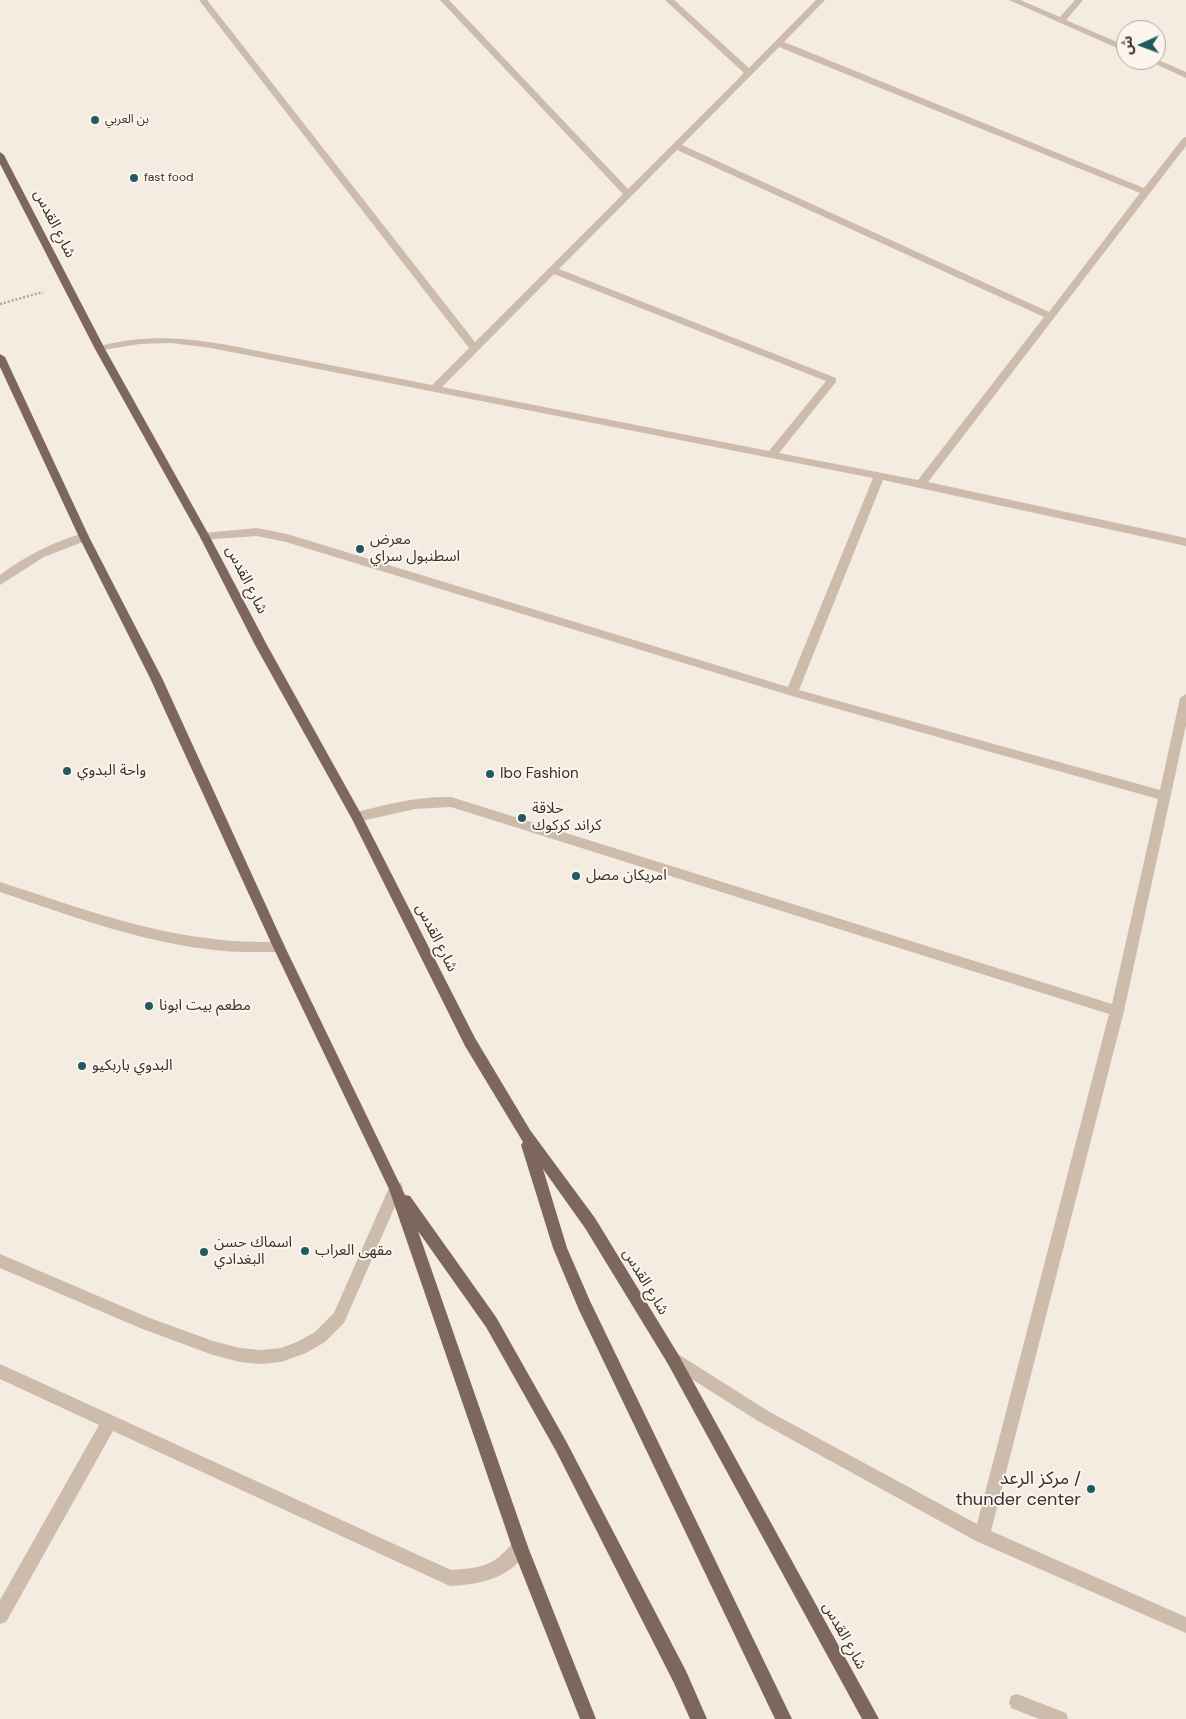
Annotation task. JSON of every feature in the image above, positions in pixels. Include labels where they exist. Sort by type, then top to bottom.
[{"type":"main road","name":"شارع القدس","points":[[0,154],[100,349],[205,537],[261,645],[357,817],[470,1042],[525,1134],[590,1223],[673,1359],[872,1719]]},
{"type":"main road","points":[[0,357],[84,537],[156,678],[279,947],[396,1188],[520,1547],[588,1719]]},
{"type":"main road","points":[[525,1134],[560,1248],[584,1305],[784,1719]]},
{"type":"main road","points":[[396,1188],[491,1322],[561,1446],[680,1677],[699,1719]]},
{"type":"street","points":[[204,0],[475,348]]},
{"type":"street","points":[[444,0],[628,194]]},
{"type":"street","points":[[669,0],[749,73]]},
{"type":"street","points":[[434,389],[821,0]]},
{"type":"street","points":[[1013,0],[1116,45]]},
{"type":"street","points":[[1061,21],[1079,0]]},
{"type":"street","points":[[778,43],[1146,192]]},
{"type":"street","points":[[1166,67],[1186,76]]},
{"type":"street","points":[[921,484],[1186,140]]},
{"type":"street","points":[[676,146],[1050,316]]},
{"type":"street","points":[[552,270],[832,380],[771,456]]},
{"type":"street","points":[[100,349],[140,341],[171,340],[211,345],[921,484],[1186,542]]},
{"type":"street","points":[[792,692],[879,476]]},
{"type":"street","points":[[205,537],[257,532],[273,535],[792,692],[1165,796]]},
{"type":"street","points":[[0,580],[21,564],[43,552],[84,537]]},
{"type":"street","points":[[982,1535],[1117,1011],[1186,698]]},
{"type":"street","points":[[357,817],[408,804],[429,801],[459,804],[1117,1011]]},
{"type":"street","points":[[0,887],[123,928],[167,938],[229,948],[279,947]]},
{"type":"street","points":[[0,1261],[145,1322],[213,1348],[240,1355],[260,1357],[281,1355],[301,1348],[320,1337],[339,1318],[396,1188]]},
{"type":"street","points":[[673,1359],[763,1416],[982,1535],[1186,1625]]},
{"type":"street","points":[[0,1371],[450,1578],[472,1578],[494,1571],[520,1547]]},
{"type":"street","points":[[0,1616],[110,1420]]},
{"type":"street","points":[[1017,1702],[1060,1719]]},
{"type":"path","points":[[0,304],[67,285]]},
{"type":"place","name":"بن العربي","points":[[95,120]]},
{"type":"place","name":"fast food","points":[[134,178]]},
{"type":"place","name":"معرض اسطنبول سراي","points":[[360,549]]},
{"type":"place","name":"واحة البدوي","points":[[67,771]]},
{"type":"place","name":"Ibo Fashion","points":[[490,774]]},
{"type":"place","name":"حلاقة كراند كركوك","points":[[522,818]]},
{"type":"place","name":"امريكان مصل","points":[[576,876]]},
{"type":"place","name":"مطعم بيت ابونا","points":[[149,1006]]},
{"type":"place","name":"البدوي باربكيو","points":[[82,1066]]},
{"type":"place","name":"مقهى العراب","points":[[305,1251]]},
{"type":"place","name":"اسماك حسن البغدادي","points":[[204,1252]]},
{"type":"place","name":"مركز الرعد / thunder center","points":[[1091,1489]]}]
